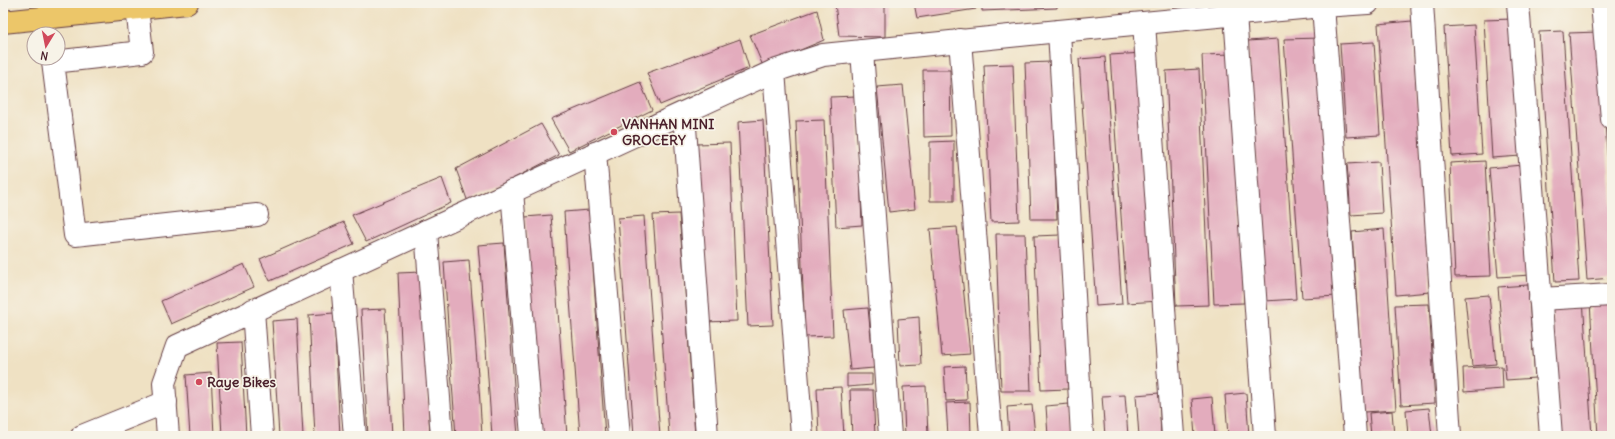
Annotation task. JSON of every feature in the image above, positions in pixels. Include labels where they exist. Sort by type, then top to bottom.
[{"type":"main road","points":[[3,22],[187,3]]},
{"type":"street","points":[[168,436],[164,383],[177,346],[774,71],[823,56],[862,51],[960,40],[1368,3]]},
{"type":"street","points":[[1422,3],[1450,436]]},
{"type":"street","points":[[1518,3],[1551,436]]},
{"type":"street","points":[[1602,3],[1612,119]]},
{"type":"street","points":[[1323,6],[1355,436]]},
{"type":"street","points":[[137,8],[142,52],[53,62],[75,235],[257,215]]},
{"type":"street","points":[[1235,14],[1265,436]]},
{"type":"street","points":[[1144,23],[1173,436]]},
{"type":"street","points":[[1059,31],[1082,436]]},
{"type":"street","points":[[960,40],[991,436]]},
{"type":"street","points":[[862,51],[890,436]]},
{"type":"street","points":[[774,71],[802,436]]},
{"type":"street","points":[[684,113],[706,436]]},
{"type":"street","points":[[595,153],[619,436]]},
{"type":"street","points":[[512,191],[532,436]]},
{"type":"street","points":[[426,231],[442,436]]},
{"type":"street","points":[[341,270],[355,436]]},
{"type":"street","points":[[1540,299],[1612,295]]},
{"type":"street","points":[[253,310],[262,436]]},
{"type":"street","points":[[82,436],[166,402]]},
{"type":"building","points":[[885,3],[885,37],[839,36],[835,4]]},
{"type":"building","points":[[914,3],[975,3],[976,9],[917,18]]},
{"type":"building","points":[[982,3],[1057,3],[1057,8],[982,11]]},
{"type":"building","points":[[817,10],[824,40],[763,66],[750,35]]},
{"type":"building","points":[[1513,19],[1521,156],[1492,158],[1484,20]]},
{"type":"building","points":[[1412,21],[1430,292],[1396,295],[1378,24]]},
{"type":"building","points":[[1474,25],[1482,154],[1452,156],[1444,27]]},
{"type":"building","points":[[1563,31],[1579,281],[1555,282],[1539,32]]},
{"type":"building","points":[[1598,32],[1612,216],[1612,278],[1587,280],[1569,33]]},
{"type":"building","points":[[1320,38],[1337,296],[1302,298],[1284,39]]},
{"type":"building","points":[[740,39],[749,68],[660,105],[647,73]]},
{"type":"building","points":[[1278,39],[1296,299],[1265,301],[1248,41]]},
{"type":"building","points":[[1374,42],[1380,135],[1346,137],[1340,44]]},
{"type":"building","points":[[1143,53],[1159,301],[1127,303],[1110,55]]},
{"type":"building","points":[[1232,54],[1244,303],[1214,304],[1202,55]]},
{"type":"building","points":[[1105,57],[1122,304],[1096,306],[1079,59]]},
{"type":"building","points":[[1051,62],[1057,219],[1031,219],[1025,63]]},
{"type":"building","points":[[1013,64],[1019,221],[991,222],[984,65]]},
{"type":"building","points":[[1199,69],[1209,305],[1176,306],[1166,71]]},
{"type":"building","points":[[923,70],[950,70],[951,136],[924,137]]},
{"type":"building","points":[[640,82],[652,110],[569,151],[551,119]]},
{"type":"building","points":[[903,85],[915,209],[889,212],[877,87]]},
{"type":"building","points":[[857,96],[862,225],[836,227],[830,97]]},
{"type":"building","points":[[763,120],[773,325],[748,326],[738,122]]},
{"type":"building","points":[[824,120],[833,336],[805,337],[796,121]]},
{"type":"building","points":[[541,124],[559,155],[468,202],[456,169]]},
{"type":"building","points":[[954,141],[954,201],[930,201],[930,142]]},
{"type":"building","points":[[730,143],[737,321],[703,322],[696,144]]},
{"type":"building","points":[[1485,161],[1491,276],[1455,277],[1450,163]]},
{"type":"building","points":[[1379,162],[1382,213],[1351,215],[1347,164]]},
{"type":"building","points":[[1522,165],[1531,275],[1498,277],[1489,168]]},
{"type":"building","points":[[442,178],[451,203],[366,242],[352,215]]},
{"type":"building","points":[[589,210],[605,436],[580,436],[567,259],[564,212]]},
{"type":"building","points":[[679,214],[695,436],[669,436],[653,215]]},
{"type":"building","points":[[551,215],[567,436],[541,436],[526,232],[525,217]]},
{"type":"building","points":[[644,216],[660,436],[634,436],[618,218]]},
{"type":"building","points":[[344,222],[354,244],[270,281],[260,259]]},
{"type":"building","points":[[957,227],[970,354],[942,356],[930,229]]},
{"type":"building","points":[[1384,229],[1396,410],[1364,412],[1352,232]]},
{"type":"building","points":[[996,234],[1025,234],[1031,391],[1001,391]]},
{"type":"building","points":[[1061,235],[1068,389],[1041,390],[1034,236]]},
{"type":"building","points":[[504,243],[518,436],[492,436],[478,245]]},
{"type":"building","points":[[469,260],[482,436],[456,436],[444,262]]},
{"type":"building","points":[[244,264],[254,287],[171,324],[161,301]]},
{"type":"building","points":[[422,272],[430,436],[405,436],[398,273]]},
{"type":"building","points":[[1528,285],[1535,378],[1506,380],[1498,287]]},
{"type":"building","points":[[1489,295],[1496,364],[1472,366],[1465,297]]},
{"type":"building","points":[[1583,299],[1592,436],[1560,436],[1551,301]]},
{"type":"building","points":[[1612,301],[1612,436],[1598,436],[1590,302]]},
{"type":"building","points":[[1429,304],[1435,403],[1401,405],[1395,305]]},
{"type":"building","points":[[868,308],[874,368],[850,370],[844,310]]},
{"type":"building","points":[[385,309],[392,436],[368,436],[361,310]]},
{"type":"building","points":[[334,313],[340,436],[315,436],[309,315]]},
{"type":"building","points":[[919,317],[921,365],[900,366],[898,319]]},
{"type":"building","points":[[297,319],[303,436],[279,436],[272,321]]},
{"type":"building","points":[[241,342],[246,436],[222,436],[217,343]]},
{"type":"building","points":[[965,366],[967,400],[946,401],[944,367]]},
{"type":"building","points":[[1502,366],[1503,389],[1464,392],[1463,368]]},
{"type":"building","points":[[211,373],[214,436],[190,436],[186,375]]},
{"type":"building","points":[[847,374],[872,374],[872,385],[847,387]]},
{"type":"building","points":[[926,386],[928,436],[905,436],[903,387]]},
{"type":"building","points":[[841,387],[844,436],[819,436],[817,388]]},
{"type":"building","points":[[850,390],[873,390],[875,436],[852,436]]},
{"type":"building","points":[[1159,393],[1161,436],[1139,436],[1136,395]]},
{"type":"building","points":[[1246,393],[1249,436],[1228,436],[1225,395]]},
{"type":"building","points":[[1125,395],[1128,436],[1105,436],[1102,396]]},
{"type":"building","points":[[1212,397],[1215,436],[1195,436],[1192,399]]},
{"type":"building","points":[[970,402],[971,436],[948,436],[946,403]]},
{"type":"building","points":[[1069,404],[1072,436],[1048,436],[1046,406]]},
{"type":"building","points":[[1032,405],[1035,436],[1009,436],[1007,407]]},
{"type":"building","points":[[1429,408],[1432,436],[1408,436],[1406,410]]},
{"type":"building","points":[[1392,411],[1394,436],[1371,436],[1369,413]]},
{"type":"place","name":"VANHAN MINI GROCERY","points":[[614,132]]},
{"type":"place","name":"Raye Bikes","points":[[199,382]]}]
